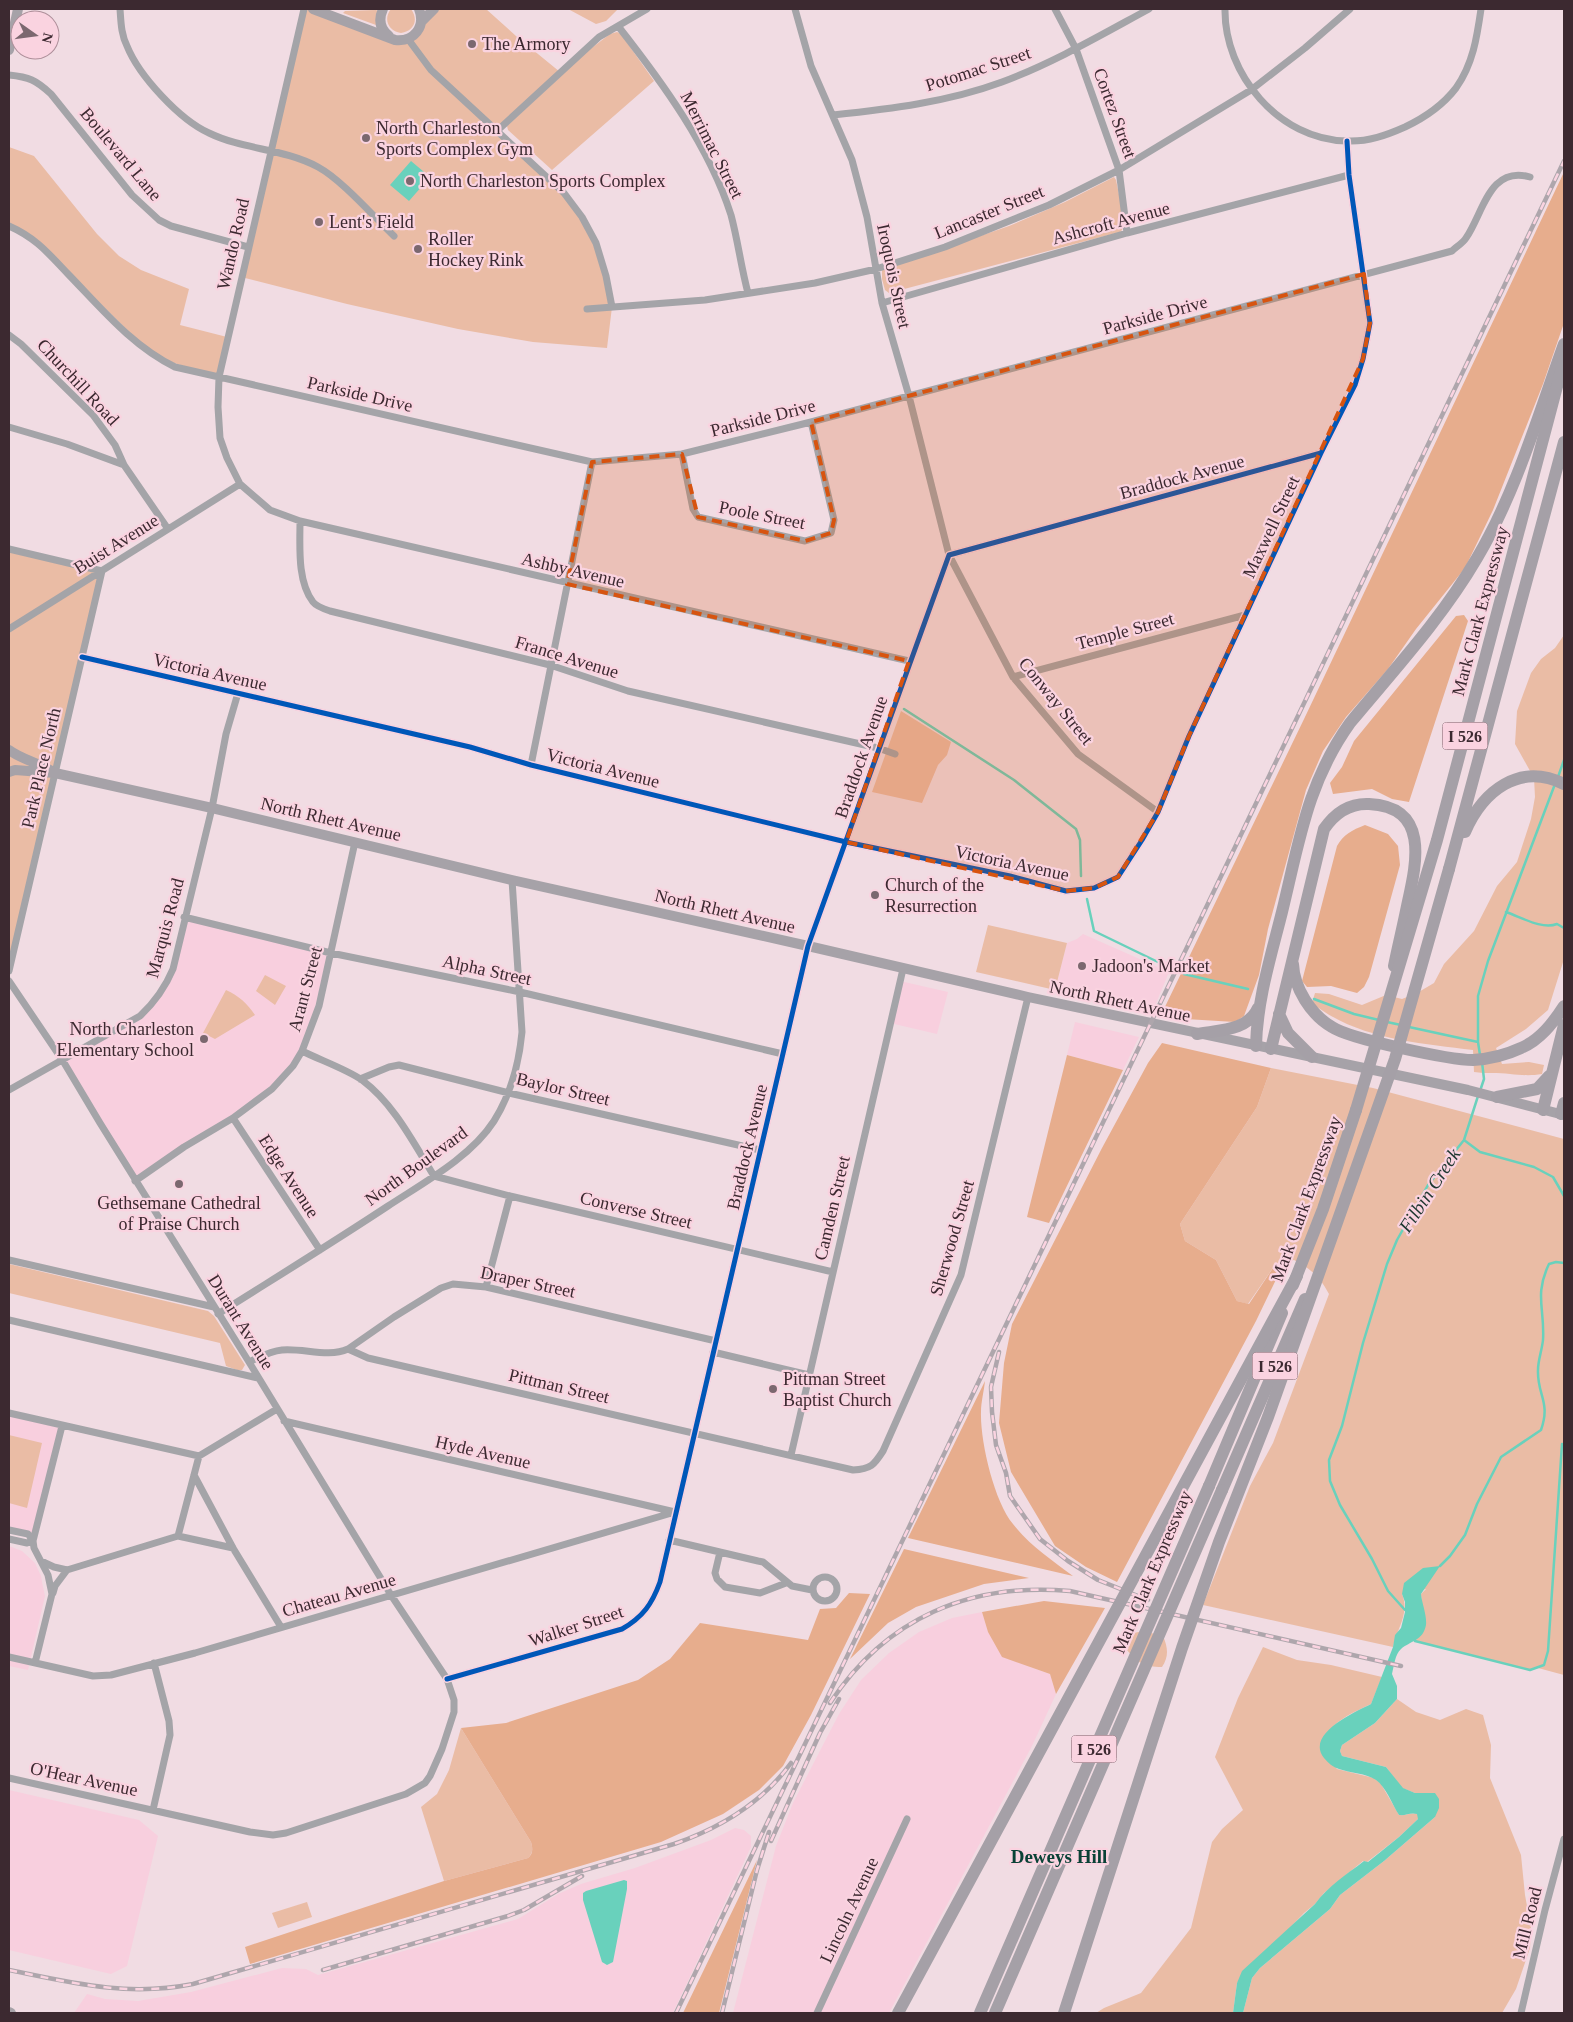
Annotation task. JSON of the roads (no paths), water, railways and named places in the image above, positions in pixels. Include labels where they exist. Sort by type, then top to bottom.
[{"type":"highway","points":[[1256,1046],[1260,1004],[1311,796],[1339,739],[1452,596],[1484,544],[1516,474],[1564,344]]},
{"type":"highway","name":"Mark Clark Expressway","points":[[980,2013],[1225,1450],[1323,1209],[1379,1037],[1466,733],[1564,360]]},
{"type":"highway","name":"Mark Clark Expressway","points":[[995,2013],[1329,1244],[1395,1059],[1449,869],[1564,442]]},
{"type":"highway","points":[[1449,869],[1477,808],[1492,792],[1524,778],[1546,777],[1564,784]]},
{"type":"highway","points":[[1271,1049],[1324,829],[1334,816],[1356,805],[1381,805],[1397,811],[1410,825],[1416,845],[1416,862],[1379,1037]]},
{"type":"highway","points":[[1293,955],[1294,971],[1304,997],[1315,1013],[1332,1028],[1352,1036],[1423,1052],[1470,1060],[1508,1053],[1522,1048],[1541,1035],[1564,1006]]},
{"type":"highway","points":[[1197,1034],[1243,1025],[1254,1016],[1260,1004]]},
{"type":"highway","points":[[1279,1014],[1288,1033],[1312,1057]]},
{"type":"highway","points":[[1497,1097],[1538,1089],[1549,1076],[1564,1024]]},
{"type":"highway","points":[[1543,1110],[1553,1064]]},
{"type":"highway","points":[[1064,2013],[1216,1551],[1268,1417],[1329,1244]]},
{"type":"highway","points":[[898,2013],[1297,1276]]},
{"type":"main road","points":[[9,50],[18,9]]},
{"type":"main road","points":[[312,9],[402,40],[408,39],[418,32],[422,21],[434,9]]},
{"type":"main road","points":[[382,9],[381,28],[389,37]]},
{"type":"main road","points":[[419,9],[422,21]]},
{"type":"main road","name":"North Rhett Avenue","points":[[9,750],[20,758],[36,763],[55,773]]},
{"type":"main road","name":"North Rhett Avenue","points":[[9,772],[15,770],[55,773],[903,969],[1197,1034],[1468,1090],[1543,1110],[1563,1111]]},
{"type":"street","points":[[120,9],[121,28],[126,46],[134,62],[171,106],[189,122],[209,134],[298,157],[320,168],[394,236]]},
{"type":"street","name":"Wando Road","points":[[240,484],[227,458],[220,438],[219,377],[304,9]]},
{"type":"street","points":[[498,130],[599,37],[647,9]]},
{"type":"street","name":"Iroquois Street","points":[[794,9],[811,66],[852,160],[867,217],[882,303],[909,396],[949,555]]},
{"type":"street","name":"Cortez Street","points":[[1055,9],[1076,49],[1119,170],[1127,233]]},
{"type":"street","name":"Potomac Street","points":[[833,116],[891,109],[958,94],[1000,82],[1076,49],[1149,9]]},
{"type":"street","points":[[1225,9],[1228,39],[1242,75],[1251,90],[1283,121],[1305,132],[1347,141],[1383,137],[1425,117],[1456,88],[1472,59],[1481,9]]},
{"type":"street","name":"Lancaster Street","points":[[587,309],[705,300],[815,283],[876,269],[945,247],[1049,205],[1119,170],[1251,90],[1305,48],[1350,9]]},
{"type":"street","name":"Merrimac Street","points":[[618,26],[668,93],[719,183],[739,245],[748,294]]},
{"type":"street","points":[[408,39],[431,70],[564,193],[582,217],[596,243],[606,276],[612,307]]},
{"type":"street","name":"Boulevard Lane","points":[[9,75],[26,77],[38,82],[52,94],[132,196],[159,220],[171,226],[248,247]]},
{"type":"street","name":"Maxwell Street","points":[[1118,877],[1158,812],[1188,736],[1355,385],[1364,359],[1370,323],[1348,175],[1347,141]]},
{"type":"street","name":"Ashcroft Avenue","points":[[882,303],[1127,233],[1348,175]]},
{"type":"street","name":"Parkside Drive","points":[[9,226],[33,238],[123,330],[155,357],[175,368],[592,462],[682,454],[811,422],[1452,251],[1466,239],[1490,191],[1498,182],[1512,176],[1522,175],[1530,177]]},
{"type":"street","name":"Churchill Road","points":[[9,335],[21,344],[92,415],[115,445],[124,465],[168,529]]},
{"type":"street","name":"Poole Street","points":[[682,454],[693,509],[698,517],[805,541],[831,533],[834,520],[811,422]]},
{"type":"street","points":[[9,427],[67,444],[124,465]]},
{"type":"street","name":"Braddock Avenue","points":[[681,1491],[808,946],[909,661],[949,555],[1321,453]]},
{"type":"street","points":[[531,764],[592,462]]},
{"type":"street","name":"Ashby Avenue","points":[[240,484],[270,510],[300,522],[909,661]]},
{"type":"street","name":"Buist Avenue","points":[[9,629],[240,484]]},
{"type":"street","name":"France Avenue","points":[[300,522],[302,573],[306,590],[314,603],[330,611],[550,665],[628,691],[878,748],[895,754]]},
{"type":"street","points":[[9,549],[102,571]]},
{"type":"street","name":"Conway Street","points":[[949,555],[1013,677],[1078,754],[1158,812]]},
{"type":"street","name":"Park Place North","points":[[9,971],[102,571]]},
{"type":"street","name":"Temple Street","points":[[1013,677],[1245,615]]},
{"type":"street","name":"Victoria Avenue","points":[[82,657],[470,747],[531,764],[846,842],[1010,876],[1066,891],[1094,888],[1118,877]]},
{"type":"street","name":"Marquis Road","points":[[9,1090],[140,1016],[152,1005],[165,987],[173,969],[184,917],[212,808],[226,734],[238,693]]},
{"type":"street","name":"Arant Street","points":[[135,1181],[184,1147],[233,1118],[272,1089],[293,1066],[302,1052],[319,1006],[355,842]]},
{"type":"street","name":"North Boulevard","points":[[216,1311],[320,1250],[434,1176],[476,1144],[494,1122],[509,1093],[520,1056],[522,1032],[512,880]]},
{"type":"street","name":"Alpha Street","points":[[184,917],[331,953],[520,992],[783,1054]]},
{"type":"street","name":"Camden Street","points":[[791,1455],[903,969]]},
{"type":"street","name":"Durant Avenue","points":[[9,980],[63,1061],[135,1181],[249,1362],[392,1596],[447,1679]]},
{"type":"street","name":"Sherwood Street","points":[[865,1469],[875,1463],[883,1450],[956,1290],[1028,997]]},
{"type":"street","points":[[302,1052],[360,1079],[379,1095],[398,1118],[434,1176]]},
{"type":"street","name":"Baylor Street","points":[[360,1079],[399,1065],[509,1093],[760,1150]]},
{"type":"street","name":"Edge Avenue","points":[[233,1118],[320,1250]]},
{"type":"street","name":"Converse Street","points":[[434,1176],[510,1196],[833,1272]]},
{"type":"street","points":[[486,1287],[510,1196]]},
{"type":"street","points":[[9,1260],[216,1311]]},
{"type":"street","name":"Draper Street","points":[[348,1349],[394,1317],[441,1288],[453,1284],[486,1287],[716,1341]]},
{"type":"street","points":[[9,1320],[258,1378]]},
{"type":"street","points":[[249,1362],[271,1352],[283,1350],[335,1354],[348,1349]]},
{"type":"street","name":"Pittman Street","points":[[348,1349],[368,1358],[853,1470],[865,1469]]},
{"type":"street","points":[[713,1352],[809,1375]]},
{"type":"street","points":[[9,1412],[62,1426],[199,1456],[277,1409]]},
{"type":"street","name":"Hyde Avenue","points":[[284,1421],[675,1512]]},
{"type":"street","points":[[52,1594],[48,1575],[34,1548],[33,1541],[62,1426]]},
{"type":"street","points":[[178,1536],[199,1456]]},
{"type":"street","points":[[194,1475],[233,1548],[280,1627]]},
{"type":"street","name":"Walker Street","points":[[447,1679],[622,1629],[636,1621],[652,1602],[660,1582],[681,1491]]},
{"type":"street","name":"Chateau Avenue","points":[[9,1657],[92,1676],[111,1675],[392,1596],[675,1512]]},
{"type":"street","points":[[9,1530],[28,1534],[33,1541]]},
{"type":"street","points":[[35,1663],[52,1594],[55,1586],[67,1570],[178,1536],[233,1548]]},
{"type":"street","points":[[9,1539],[27,1543],[33,1541]]},
{"type":"street","points":[[669,1540],[763,1562],[786,1583],[798,1589],[812,1590]]},
{"type":"street","points":[[720,1552],[715,1573],[721,1584],[725,1587],[760,1593],[786,1583]]},
{"type":"street","points":[[41,1561],[67,1570]]},
{"type":"street","points":[[153,1810],[170,1735],[169,1721],[154,1663]]},
{"type":"street","name":"O'Hear Avenue","points":[[9,1778],[250,1832],[273,1835],[286,1834],[406,1794],[425,1783],[442,1749],[454,1712],[454,1700],[447,1679]]},
{"type":"street","name":"Lincoln Avenue","points":[[817,2013],[907,1819]]},
{"type":"street","name":"Mill Road","points":[[1521,2013],[1564,1839]]},
{"type":"waterway","points":[[904,709],[1014,780],[1076,829],[1080,840],[1081,876]]},
{"type":"waterway","name":"Filbin Creek","points":[[1558,777],[1564,760]]},
{"type":"waterway","name":"Filbin Creek","points":[[1480,1055],[1478,1042],[1478,996],[1488,961],[1555,784]]},
{"type":"waterway","points":[[1087,899],[1094,931],[1160,963]]},
{"type":"waterway","points":[[1506,912],[1538,924],[1557,924],[1564,928]]},
{"type":"waterway","points":[[1184,974],[1248,989]]},
{"type":"waterway","points":[[1314,999],[1354,1014],[1379,1020]]},
{"type":"waterway","points":[[1387,1022],[1401,1025]]},
{"type":"waterway","points":[[1409,1027],[1478,1042]]},
{"type":"waterway","name":"Filbin Creek","points":[[1480,1091],[1484,1079],[1482,1062]]},
{"type":"waterway","name":"Filbin Creek","points":[[1405,1610],[1388,1591],[1372,1559],[1340,1505],[1330,1481],[1329,1460],[1342,1426],[1363,1343],[1387,1264],[1397,1240],[1428,1185],[1464,1140],[1478,1096]]},
{"type":"waterway","points":[[1464,1140],[1480,1152],[1534,1167],[1553,1177],[1564,1196]]},
{"type":"waterway","points":[[1440,1566],[1450,1556],[1465,1535],[1477,1504],[1501,1457],[1541,1430],[1545,1412],[1538,1379],[1543,1340],[1542,1285],[1549,1264],[1556,1262],[1564,1263]]},
{"type":"waterway","points":[[1415,1641],[1530,1670],[1544,1665],[1548,1651],[1562,1444]]},
{"type":"railway","points":[[676,2013],[1564,161]]},
{"type":"railway","points":[[999,1352],[991,1387],[992,1412],[996,1445],[1006,1473],[1010,1496],[1040,1539],[1068,1561],[1098,1580],[1148,1600]]},
{"type":"railway","points":[[830,1703],[852,1673],[877,1648],[904,1628],[934,1612],[965,1600],[998,1593],[1033,1590],[1070,1591],[1401,1666]]},
{"type":"railway","points":[[771,1841],[820,1733],[839,1699]]},
{"type":"railway","points":[[9,1970],[78,1984],[123,1989],[169,1988],[193,1984],[691,1838],[739,1813],[767,1790],[791,1763]]},
{"type":"railway","points":[[722,2013],[757,1870],[769,1832]]},
{"type":"railway","points":[[323,1970],[508,1916],[524,1910],[582,1876]]},
{"type":"place","name":"The Armory","points":[[472,44]]},
{"type":"place","name":"North Charleston Sports Complex Gym","points":[[366,138]]},
{"type":"place","name":"North Charleston Sports Complex","points":[[410,181]]},
{"type":"place","name":"Lent's Field","points":[[319,222]]},
{"type":"place","name":"Roller Hockey Rink","points":[[418,249]]},
{"type":"place","name":"Church of the Resurrection","points":[[875,895]]},
{"type":"place","name":"Jadoon's Market","points":[[1082,966]]},
{"type":"place","name":"North Charleston Elementary School","points":[[204,1039]]},
{"type":"place","name":"Gethsemane Cathedral of Praise Church","points":[[179,1184]]},
{"type":"place","name":"Pittman Street Baptist Church","points":[[773,1389]]},
{"type":"district","name":"Deweys Hill","points":[[1059,1856]]}]
